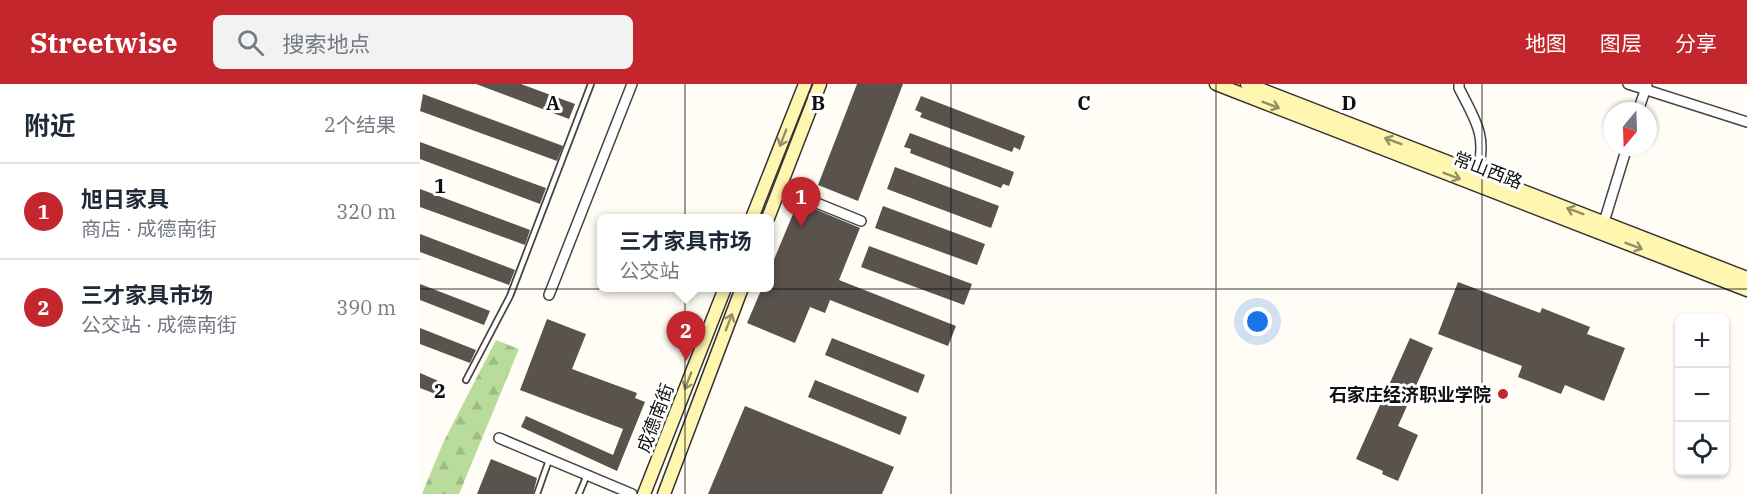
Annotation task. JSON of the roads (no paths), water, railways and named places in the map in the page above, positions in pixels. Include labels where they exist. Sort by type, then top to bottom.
[{"type":"main road","points":[[754,214],[805,84]]},
{"type":"main road","points":[[770,214],[820,84]]},
{"type":"main road","name":"常山西路","points":[[1216,84],[1747,290]]},
{"type":"main road","name":"常山西路","points":[[1249,84],[1747,278]]},
{"type":"main road","name":"成德南街","points":[[644,494],[723,292]]},
{"type":"main road","name":"成德南街","points":[[663,494],[740,292]]},
{"type":"street","points":[[549,295],[632,84]]},
{"type":"street","points":[[1459,84],[1481,139],[1482,156],[1476,173]]},
{"type":"street","points":[[1628,84],[1646,87],[1747,122]]},
{"type":"street","points":[[1641,102],[1646,87]]},
{"type":"street","points":[[1604,222],[1624,156]]},
{"type":"street","points":[[780,188],[861,221]]},
{"type":"street","points":[[499,438],[632,494]]},
{"type":"lane","points":[[466,380],[510,296],[591,84]]},
{"type":"lane","points":[[537,494],[550,459]]},
{"type":"lane","points":[[579,494],[587,475]]},
{"type":"place","name":"旭日家具","points":[[801,227]]},
{"type":"place","name":"三才家具市场","points":[[686,361]]},
{"type":"place","name":"石家庄经济职业学院","points":[[1503,394]]}]
